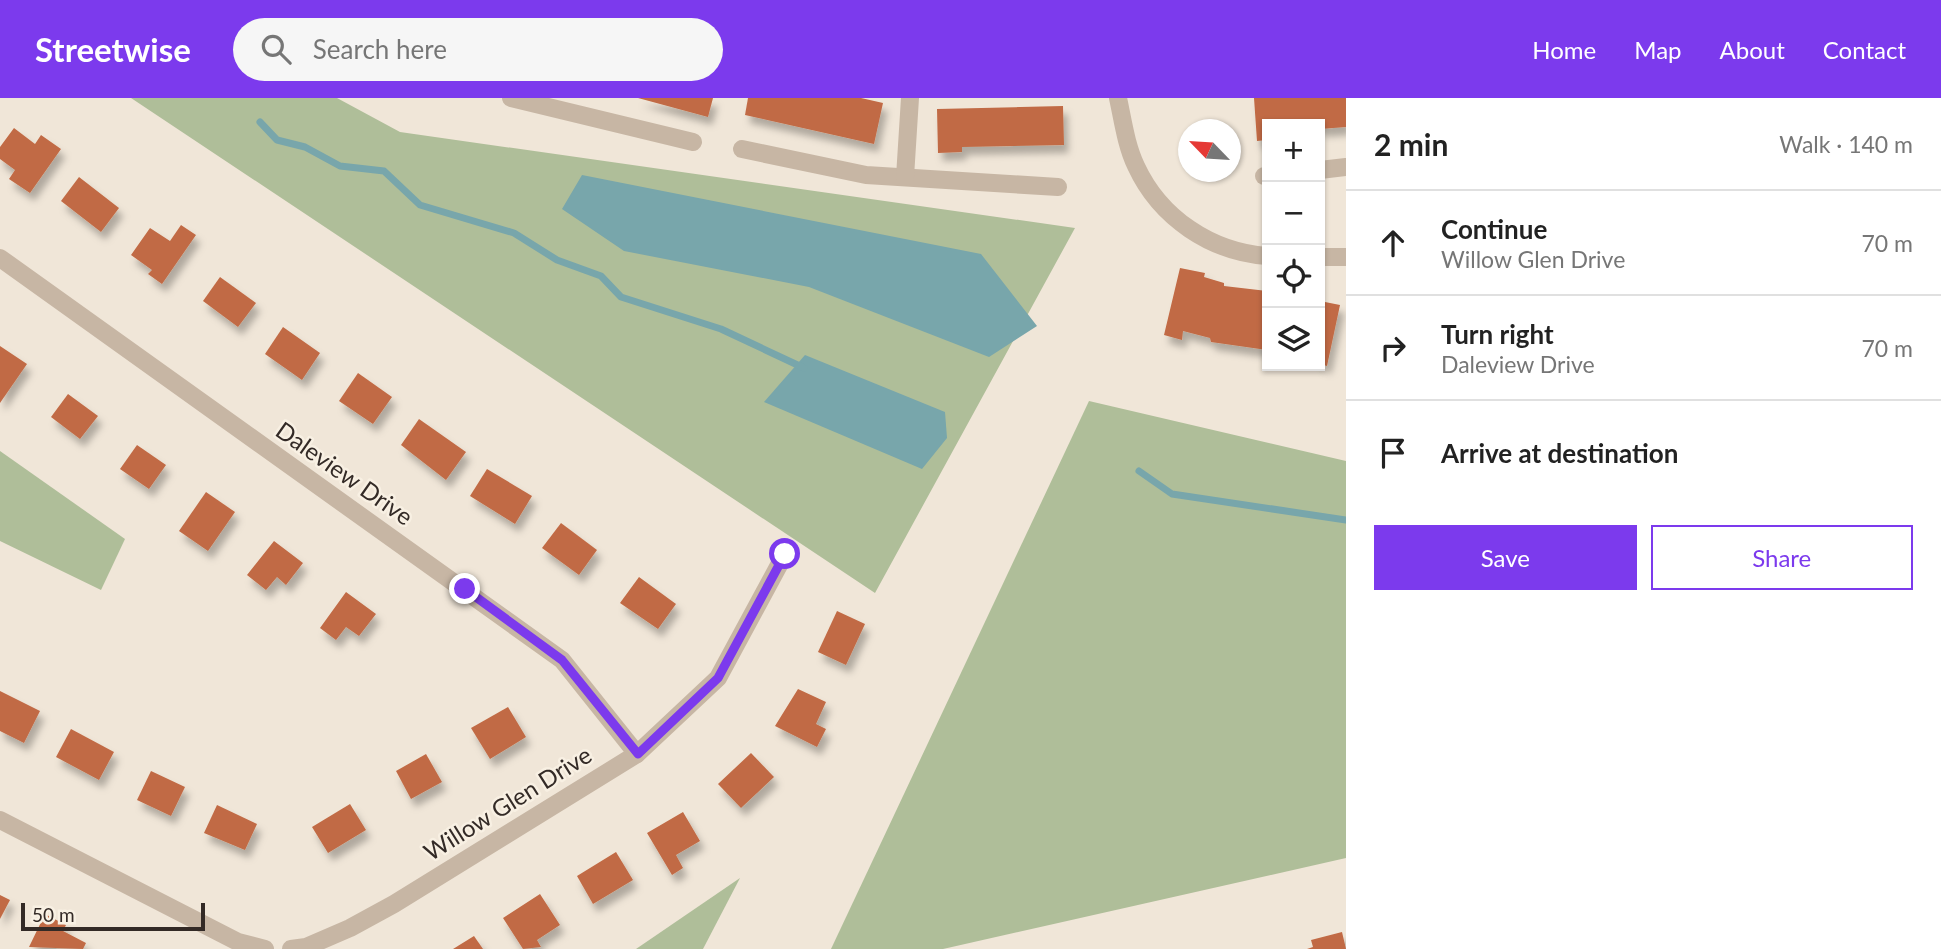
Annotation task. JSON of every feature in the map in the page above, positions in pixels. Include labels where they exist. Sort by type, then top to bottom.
[{"type":"street","points":[[511,98],[540,101],[693,142]]},
{"type":"street","points":[[905,177],[909,98]]},
{"type":"street","points":[[1118,98],[1136,167],[1164,209],[1205,240],[1240,254],[1262,256]]},
{"type":"street","points":[[742,149],[866,175],[1058,187]]},
{"type":"street","points":[[1325,169],[1346,167]]},
{"type":"street","points":[[1325,257],[1346,257]]},
{"type":"street","name":"Daleview Drive","points":[[0,258],[562,660],[638,754]]},
{"type":"street","name":"Willow Glen Drive","points":[[291,949],[306,947],[350,928],[394,904],[638,754],[718,678],[785,554]]},
{"type":"street","points":[[0,820],[238,942],[265,949]]},
{"type":"green space","points":[[131,98],[337,98],[400,132],[1075,228],[875,593]]},
{"type":"green space","points":[[1089,401],[1346,461],[1346,858],[943,949],[831,949]]},
{"type":"green space","points":[[0,451],[125,539],[101,590],[0,541]]},
{"type":"green space","points":[[740,878],[703,949],[636,949]]},
{"type":"water","points":[[582,175],[981,254],[1037,326],[989,357],[809,287],[624,251],[562,209]]},
{"type":"water","points":[[805,355],[945,412],[947,438],[922,469],[764,402]]},
{"type":"building","points":[[638,98],[713,98],[708,117]]},
{"type":"building","points":[[748,98],[861,98],[883,103],[874,144],[745,115]]},
{"type":"building","points":[[1254,98],[1346,98],[1346,127],[1325,129],[1325,119],[1262,119],[1262,140],[1257,141]]},
{"type":"building","points":[[1063,106],[1064,145],[962,147],[962,152],[938,153],[937,109]]},
{"type":"building","points":[[14,128],[35,144],[41,135],[61,149],[30,193],[9,179],[15,170],[0,159],[0,147]]},
{"type":"building","points":[[79,177],[119,208],[101,232],[61,201]]},
{"type":"building","points":[[181,225],[196,235],[162,284],[148,274],[152,270],[131,255],[150,228],[170,241]]},
{"type":"building","points":[[1180,268],[1205,273],[1204,277],[1224,283],[1224,286],[1262,290],[1262,349],[1211,342],[1210,338],[1183,331],[1182,340],[1164,335]]},
{"type":"building","points":[[220,277],[256,303],[238,327],[203,301]]},
{"type":"building","points":[[1325,302],[1340,305],[1325,365]]},
{"type":"building","points":[[283,327],[320,353],[302,380],[265,354]]},
{"type":"building","points":[[0,346],[27,364],[0,403]]},
{"type":"building","points":[[358,373],[392,397],[373,424],[339,401]]},
{"type":"building","points":[[68,394],[98,416],[80,439],[51,417]]},
{"type":"building","points":[[419,419],[466,452],[446,480],[401,445]]},
{"type":"building","points":[[137,445],[166,465],[149,489],[120,469]]},
{"type":"building","points":[[487,469],[532,496],[515,524],[470,496]]},
{"type":"building","points":[[206,492],[235,512],[208,551],[179,531]]},
{"type":"building","points":[[561,523],[597,550],[579,575],[542,548]]},
{"type":"building","points":[[274,541],[303,563],[286,585],[277,577],[266,590],[247,575]]},
{"type":"building","points":[[639,577],[676,604],[658,629],[620,603]]},
{"type":"building","points":[[346,592],[376,614],[359,636],[346,627],[336,640],[320,628]]},
{"type":"building","points":[[837,611],[865,624],[846,665],[818,652]]},
{"type":"building","points":[[798,689],[826,702],[816,724],[826,729],[817,747],[775,726]]},
{"type":"building","points":[[0,691],[40,711],[24,743],[0,731]]},
{"type":"building","points":[[508,707],[526,737],[490,759],[471,728]]},
{"type":"building","points":[[71,729],[114,752],[99,780],[56,757]]},
{"type":"building","points":[[751,753],[774,777],[741,808],[718,784]]},
{"type":"building","points":[[426,754],[442,782],[411,799],[396,771]]},
{"type":"building","points":[[151,771],[185,787],[171,816],[137,800]]},
{"type":"building","points":[[350,804],[366,830],[328,853],[312,827]]},
{"type":"building","points":[[217,805],[257,824],[245,850],[204,833]]},
{"type":"building","points":[[683,812],[700,841],[676,855],[683,868],[672,875],[647,833]]},
{"type":"building","points":[[616,852],[633,880],[593,904],[577,876]]},
{"type":"building","points":[[540,894],[560,925],[537,940],[541,947],[523,949],[503,918]]},
{"type":"building","points":[[0,895],[10,900],[0,919]]},
{"type":"building","points":[[45,914],[66,925],[63,931],[86,943],[83,949],[29,947]]},
{"type":"building","points":[[1342,932],[1346,949],[1307,949],[1313,947],[1311,940]]},
{"type":"building","points":[[474,936],[483,949],[453,949]]},
{"type":"waterway","points":[[260,122],[277,140],[305,147],[340,166],[384,171],[420,205],[514,233],[557,260],[601,276],[621,297],[721,329],[804,368]]},
{"type":"waterway","points":[[1139,471],[1172,494],[1346,520]]},
{"type":"route","points":[[465,589],[562,660],[638,754],[718,678],[785,554]]}]
